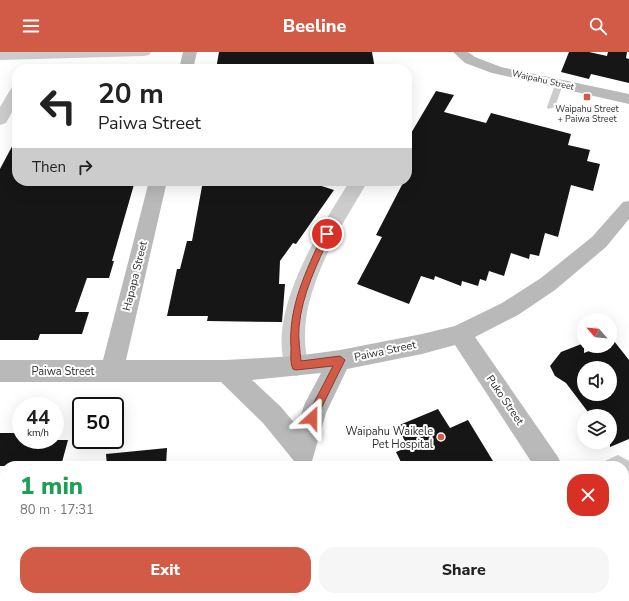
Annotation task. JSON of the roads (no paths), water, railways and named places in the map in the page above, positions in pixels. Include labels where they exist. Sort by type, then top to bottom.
[{"type":"main road","points":[[187,64],[190,52]]},
{"type":"main road","name":"Waipahu Street","points":[[460,52],[470,60],[488,67],[629,99]]},
{"type":"main road","name":"Hapapa Street","points":[[112,370],[157,186]]},
{"type":"main road","name":"Paiwa Street","points":[[0,371],[112,370],[226,372],[296,366],[340,360],[422,344],[460,334],[510,308],[548,284],[600,242],[629,207]]},
{"type":"main road","name":"Puko Street","points":[[460,334],[546,461]]},
{"type":"main road","points":[[306,459],[314,411],[340,360]]},
{"type":"main road","points":[[226,372],[272,415],[306,459]]},
{"type":"street","points":[[0,56],[144,52]]},
{"type":"street","points":[[32,64],[37,55]]},
{"type":"street","points":[[0,120],[12,99]]},
{"type":"street","points":[[296,366],[294,328],[300,299],[309,272],[327,234],[356,186]]},
{"type":"lane","points":[[551,107],[559,84]]},
{"type":"place","name":"Waipahu Street + Paiwa Street","points":[[587,97]]},
{"type":"place","name":"Waipahu Waikele Pet Hospital","points":[[441,437]]}]
